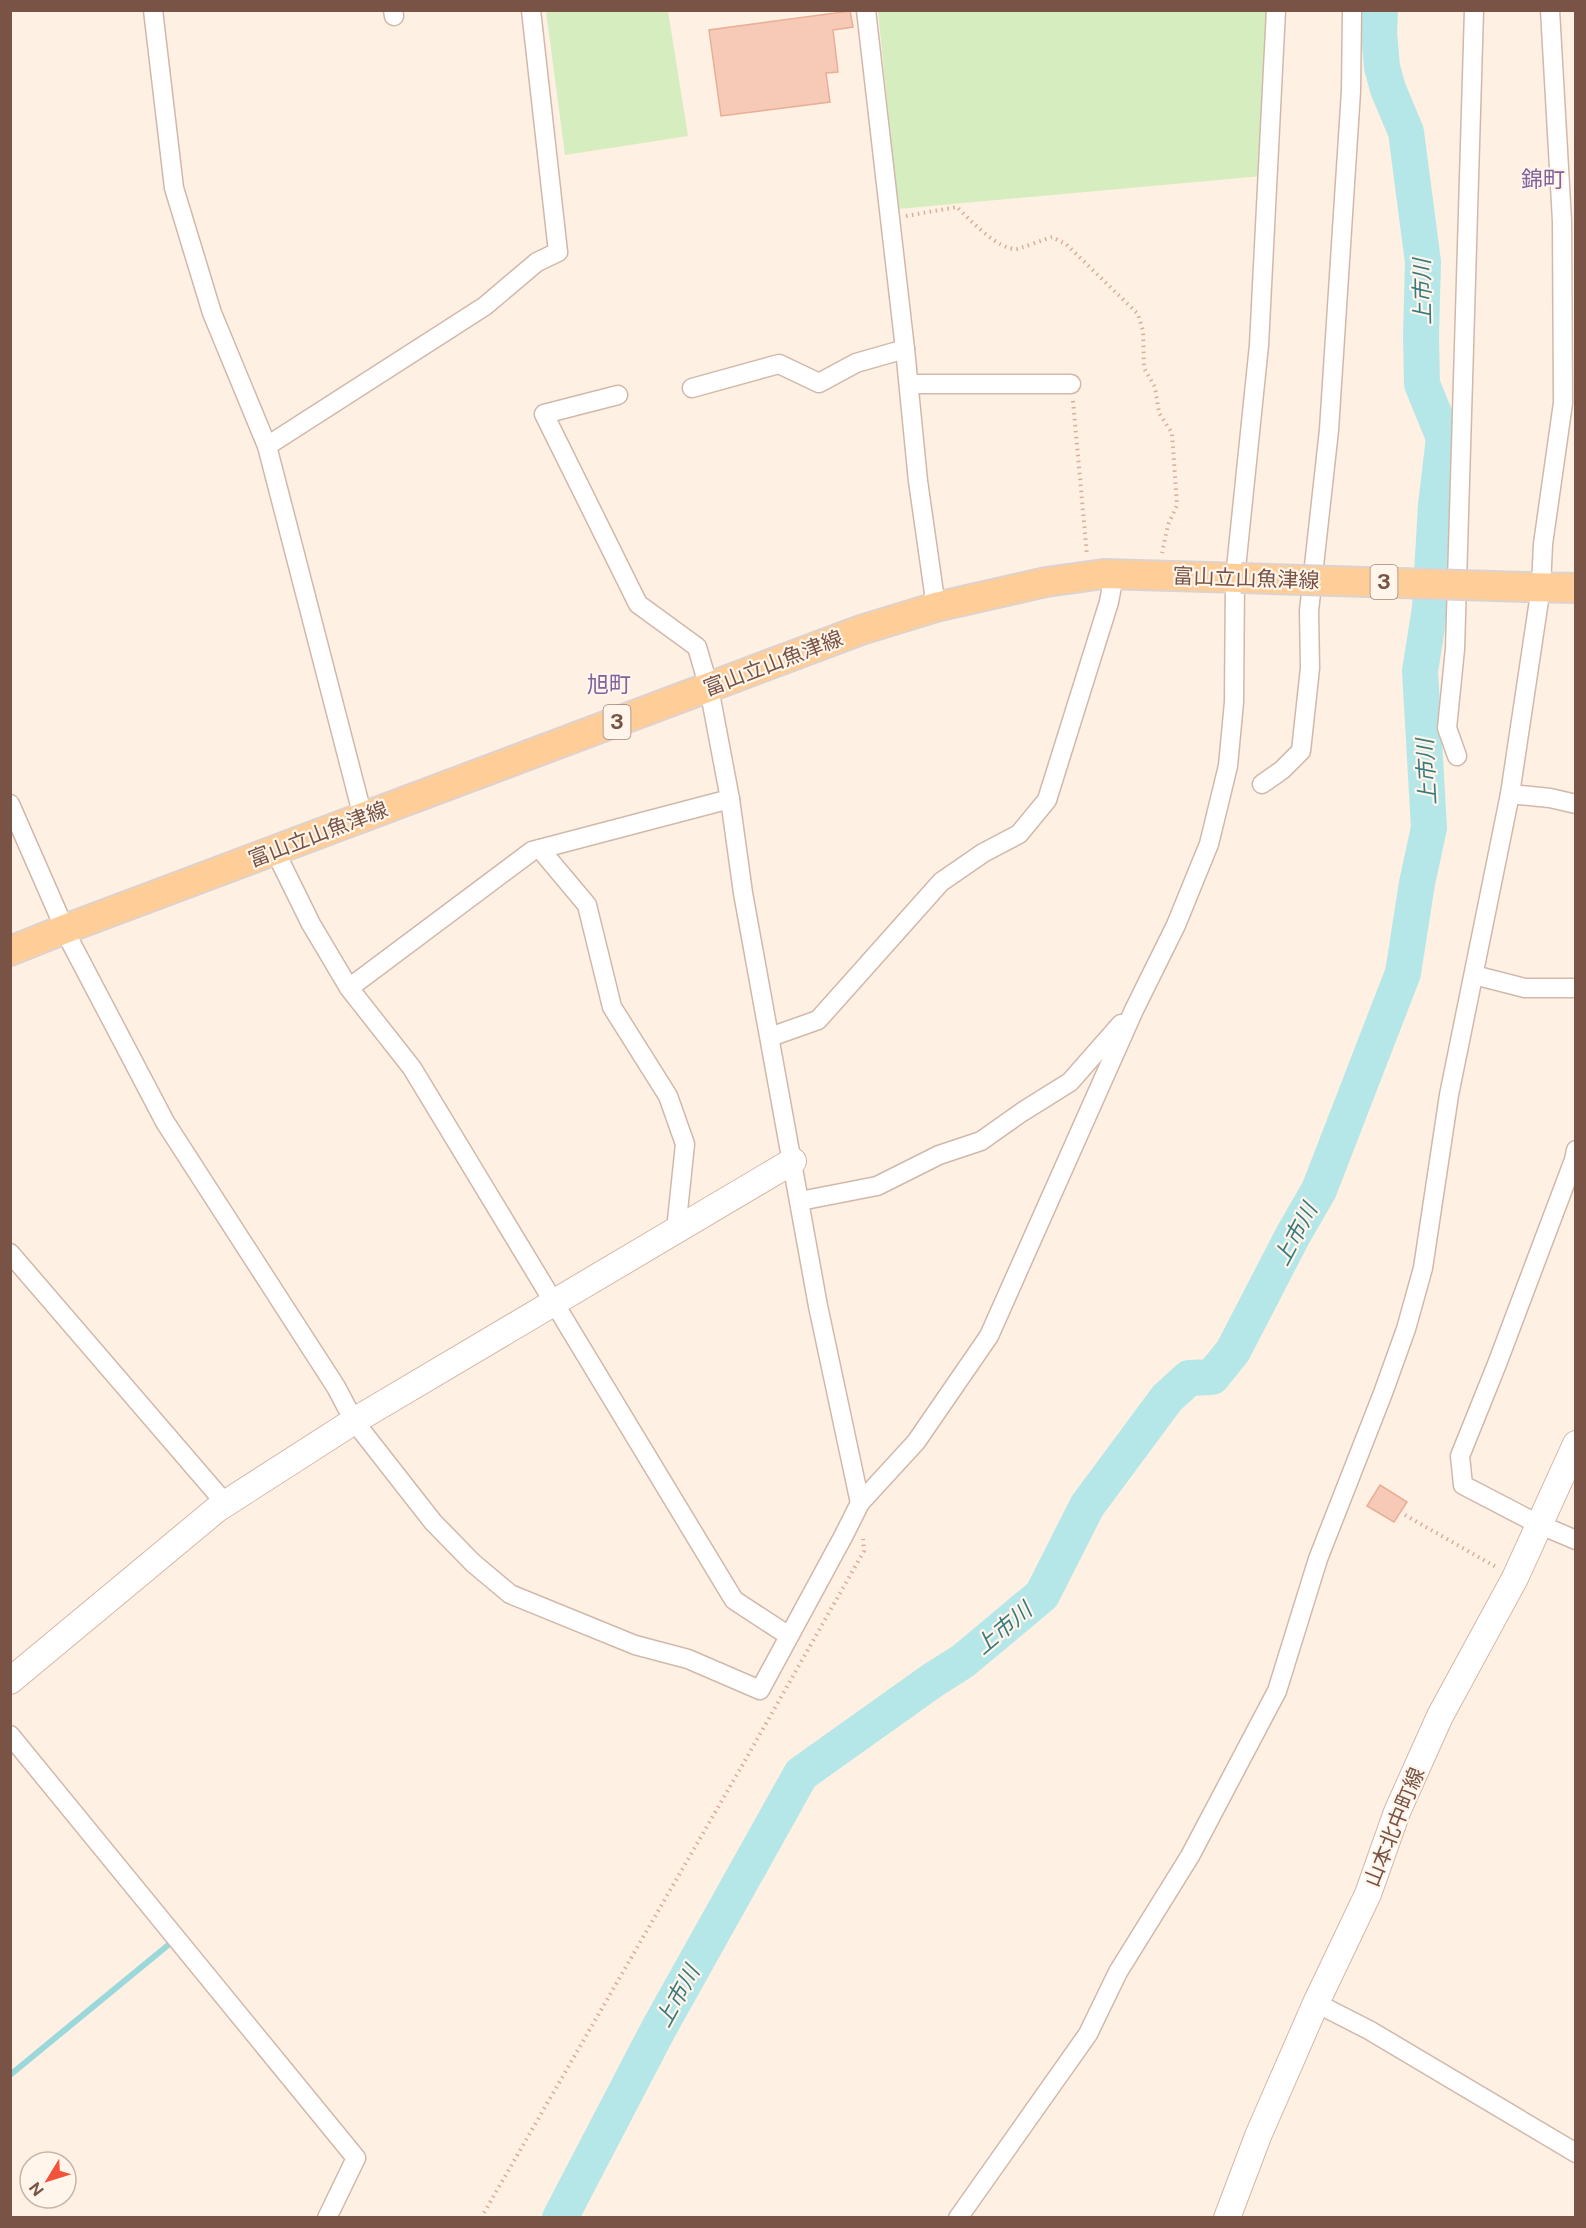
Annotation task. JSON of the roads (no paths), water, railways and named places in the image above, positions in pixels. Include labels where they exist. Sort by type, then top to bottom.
[{"type":"main road","name":"富山立山魚津線","points":[[10,951],[861,630],[936,607],[1046,582],[1102,576],[1575,588]]},
{"type":"street","points":[[153,10],[174,188],[212,313],[267,446],[363,817]]},
{"type":"street","points":[[267,446],[485,306],[537,262],[558,252],[531,10]]},
{"type":"street","points":[[866,10],[918,481],[936,607]]},
{"type":"street","points":[[10,804],[65,929],[165,1122],[336,1387],[354,1422],[433,1522],[473,1563],[510,1594],[635,1645],[688,1659],[760,1690],[860,1503],[916,1442],[989,1336],[1134,1010],[1176,925],[1209,844],[1228,766],[1238,578],[1259,345],[1276,10]]},
{"type":"street","points":[[1262,784],[1282,770],[1301,751],[1310,668],[1309,611],[1329,430],[1351,91],[1352,10]]},
{"type":"street","points":[[1457,756],[1447,728],[1456,626],[1474,10]]},
{"type":"street","points":[[957,2217],[1088,2034],[1118,1972],[1190,1856],[1277,1691],[1318,1559],[1383,1393],[1406,1329],[1423,1268],[1449,1095],[1510,794],[1534,586],[1543,544],[1563,403],[1562,221],[1550,10]]},
{"type":"street","points":[[692,387],[779,364],[819,383],[856,363],[905,349]]},
{"type":"street","points":[[909,384],[1071,384]]},
{"type":"street","points":[[618,395],[544,414],[638,604],[698,647],[709,688],[730,799],[743,893],[818,1306],[860,1503]]},
{"type":"street","points":[[770,1037],[818,1020],[941,882],[983,853],[1019,834],[1047,800],[1109,602],[1102,576]]},
{"type":"street","points":[[1510,794],[1550,798],[1575,804]]},
{"type":"street","points":[[349,988],[532,851],[730,799]]},
{"type":"street","points":[[540,849],[587,905],[612,1007],[668,1096],[685,1144],[676,1230]]},
{"type":"street","points":[[276,851],[311,924],[349,988],[411,1068],[734,1600],[789,1636]]},
{"type":"street","points":[[1474,975],[1525,988],[1575,988]]},
{"type":"street","points":[[800,1201],[877,1186],[939,1155],[981,1141],[1070,1082],[1134,1010]]},
{"type":"street","points":[[1575,1150],[1574,1160],[1501,1354],[1460,1455],[1463,1485],[1538,1524],[1575,1540]]},
{"type":"street","points":[[10,1681],[225,1503],[354,1422],[793,1161]]},
{"type":"street","points":[[10,1253],[225,1503]]},
{"type":"street","name":"山本北中町線","points":[[1227,2217],[1258,2136],[1316,2003],[1368,1894],[1397,1812],[1440,1716],[1515,1578],[1575,1444]]},
{"type":"street","points":[[10,1735],[356,2158],[327,2217]]},
{"type":"street","points":[[1316,2003],[1369,2030],[1575,2153]]},
{"type":"waterway","name":"上市川","points":[[560,2218],[659,2028],[801,1774],[963,1661],[1042,1595],[1087,1506],[1167,1398],[1189,1378],[1212,1377],[1233,1351],[1319,1190],[1403,973],[1417,883],[1429,828],[1420,671],[1430,608],[1436,505],[1444,438],[1422,384],[1423,262],[1406,132],[1388,89],[1382,67],[1380,10]]},
{"type":"waterway","points":[[10,2075],[167,1946]]},
{"type":"district","name":"錦町","points":[[1543,179]]},
{"type":"district","name":"旭町","points":[[609,684]]}]
